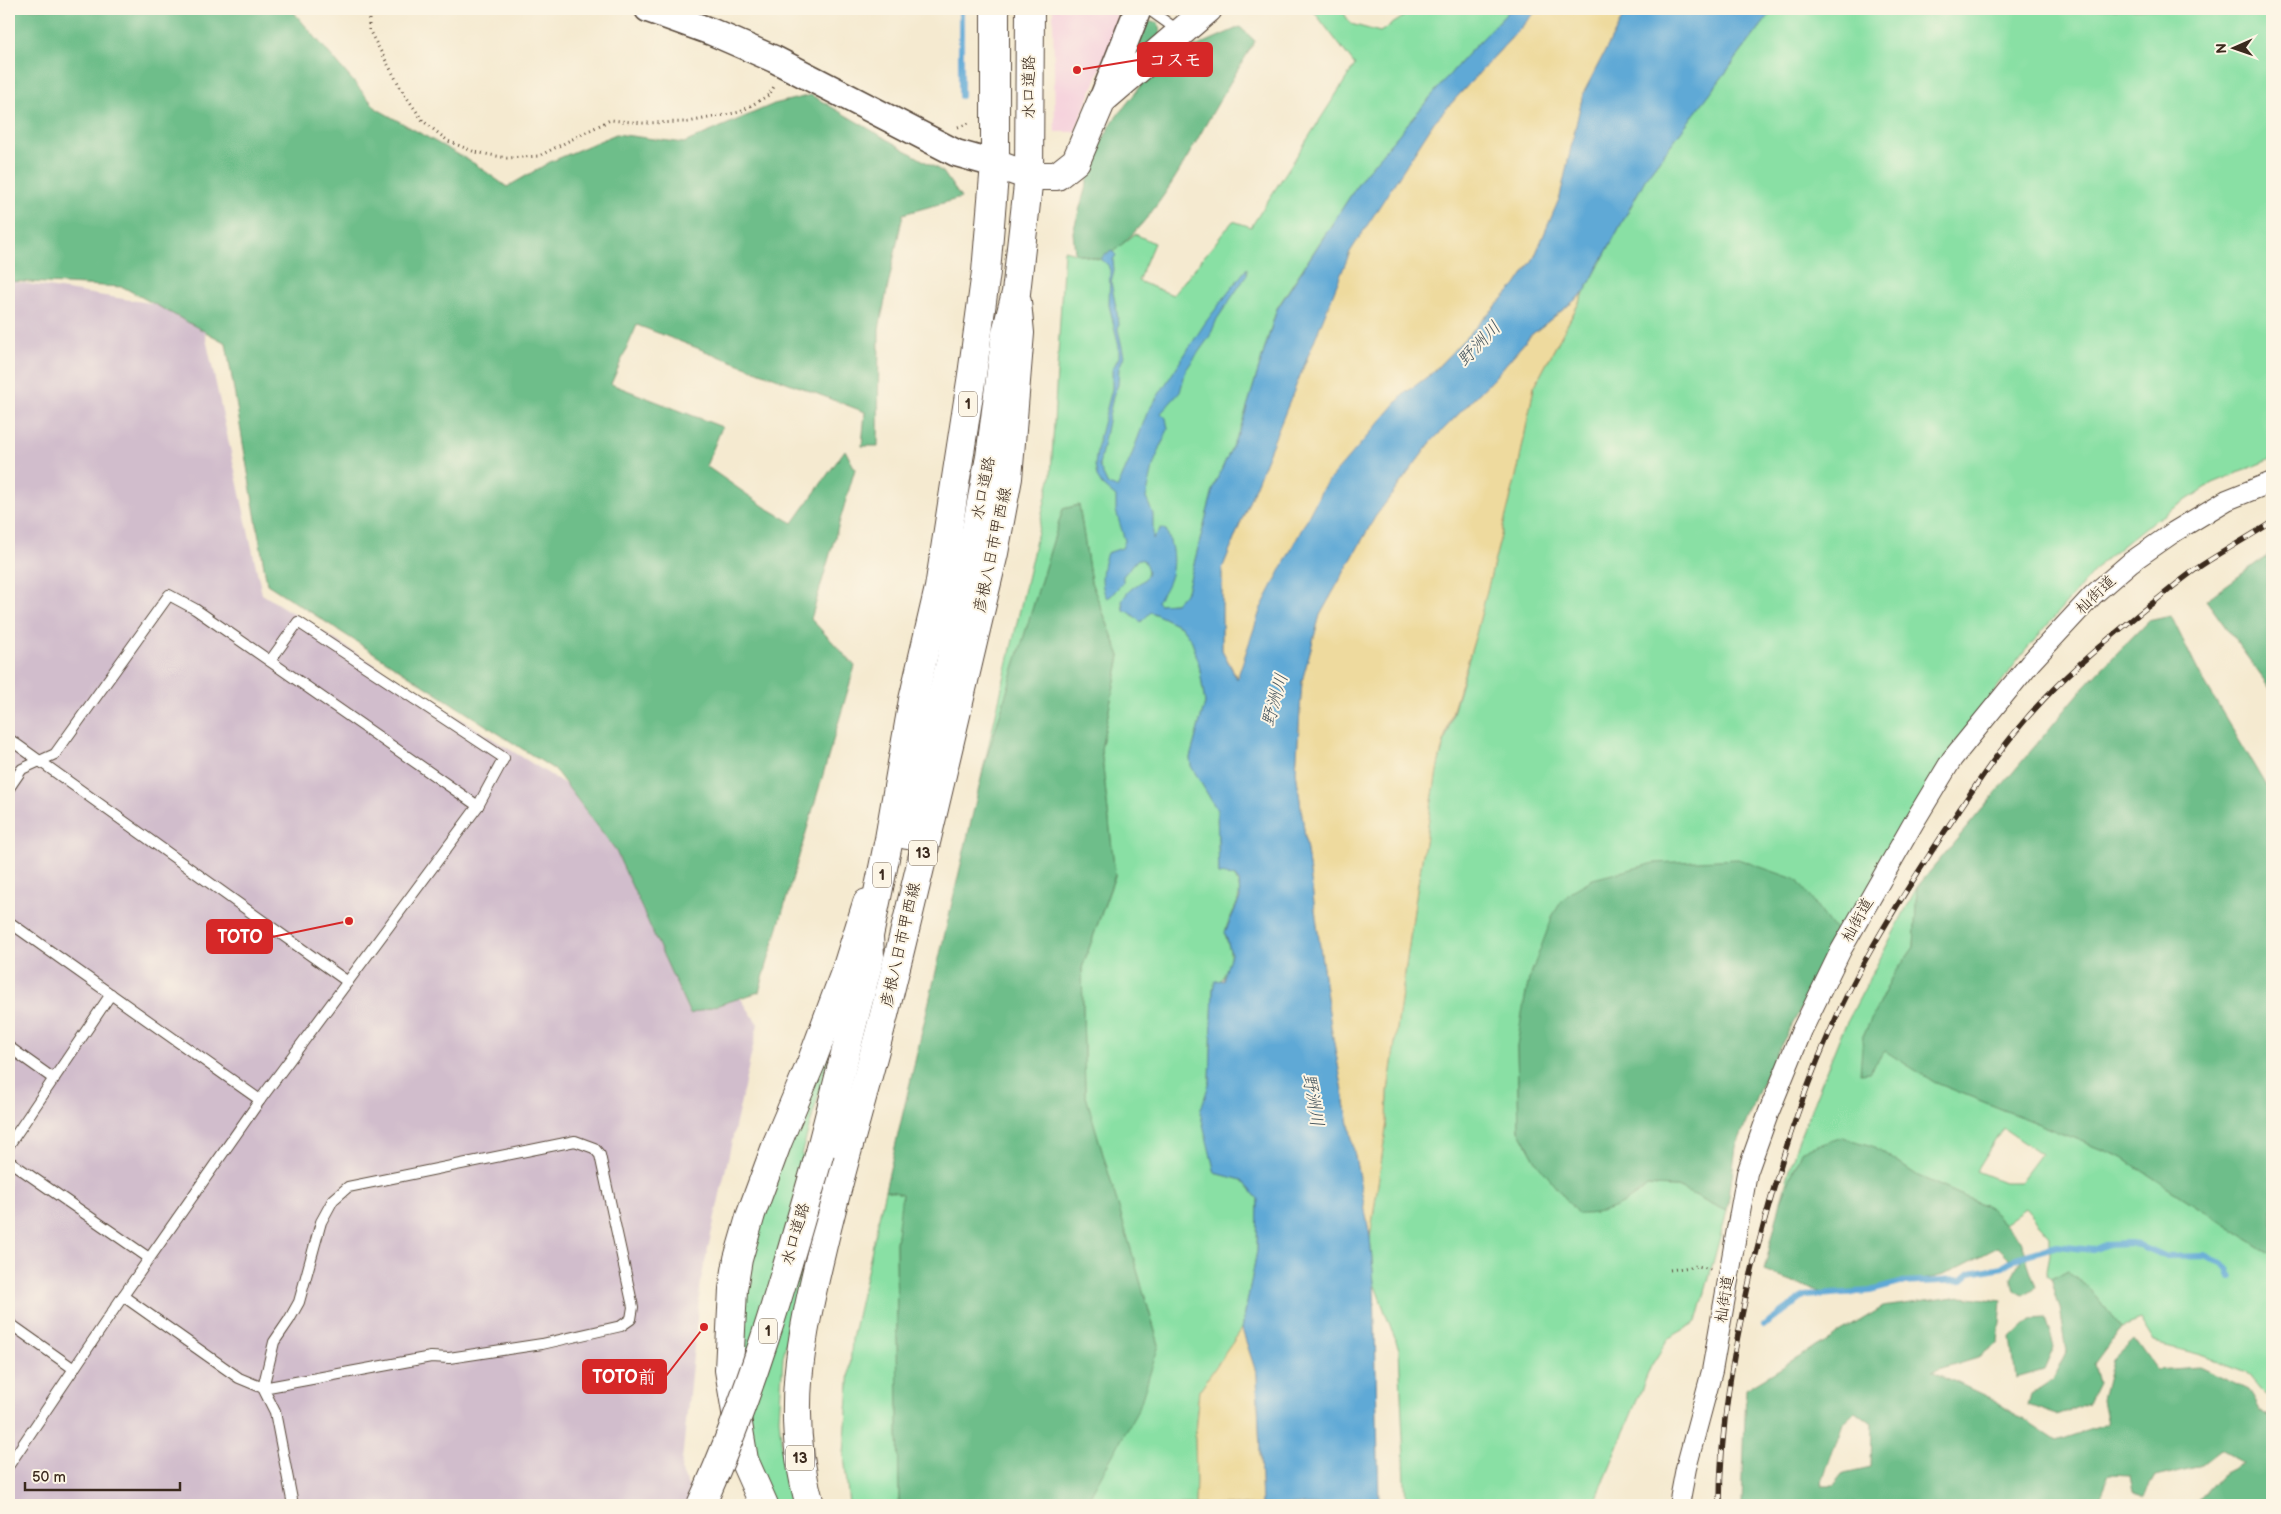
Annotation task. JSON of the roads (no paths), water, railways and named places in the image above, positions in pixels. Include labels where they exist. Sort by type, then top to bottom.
[{"type":"main road","name":"水口道路","points":[[870,956],[869,936],[898,794],[913,700],[939,588],[986,272],[995,164],[995,9]]},
{"type":"main road","name":"水口道路","points":[[701,1505],[720,1465],[778,1299],[820,1152],[870,956],[882,936],[950,664],[990,457],[1006,333],[1016,293],[1028,176],[1030,9]]},
{"type":"main road","points":[[995,164],[1028,176],[1057,176],[1076,160],[1102,100],[1194,21]]},
{"type":"main road","name":"彦根八日市甲西線","points":[[810,1505],[799,1452],[795,1409],[800,1349],[831,1211],[886,1009],[994,553],[1008,478],[1020,333],[1016,293]]},
{"type":"main road","points":[[764,1505],[744,1460],[728,1370],[733,1289],[738,1259],[751,1214],[778,1141],[811,1063],[846,967],[872,886],[890,805],[898,794]]},
{"type":"street","points":[[648,9],[712,32],[786,65],[956,153],[995,164]]},
{"type":"street","points":[[1102,100],[1138,9]]},
{"type":"street","name":"杣街道","points":[[1679,1505],[1686,1468],[1712,1371],[1747,1173],[1768,1114],[1802,1030],[1842,950],[1914,822],[1952,759],[2031,662],[2093,595],[2130,562],[2174,532],[2227,500],[2272,482]]},
{"type":"lane","points":[[1148,9],[1194,21]]},
{"type":"lane","points":[[9,788],[22,768],[55,754],[169,595],[195,609],[478,806]]},
{"type":"lane","points":[[9,1465],[122,1296],[260,1100],[478,806],[504,758],[298,622],[270,661]]},
{"type":"lane","points":[[9,739],[348,982]]},
{"type":"lane","points":[[9,922],[260,1100]]},
{"type":"lane","points":[[9,1145],[111,994]]},
{"type":"lane","points":[[9,1047],[54,1079]]},
{"type":"lane","points":[[122,1296],[239,1378],[263,1388],[431,1357],[448,1358],[542,1344],[621,1326],[631,1319],[633,1307],[600,1155],[594,1148],[575,1140],[348,1187],[333,1200],[321,1222],[299,1302],[274,1342],[263,1388],[276,1412],[293,1505]]},
{"type":"lane","points":[[9,1161],[149,1258]]},
{"type":"lane","points":[[9,1323],[74,1369]]},
{"type":"water","name":"野洲川","points":[[1511,9],[1538,9],[1434,122],[1350,252],[1222,569],[1222,650],[1237,679],[1261,608],[1324,486],[1404,394],[1431,374],[1516,285],[1534,258],[1560,197],[1583,94],[1627,9],[1774,9],[1647,176],[1584,293],[1531,335],[1493,379],[1431,442],[1375,517],[1320,615],[1302,681],[1296,771],[1331,1027],[1370,1237],[1374,1283],[1379,1505],[1262,1505],[1257,1375],[1242,1329],[1257,1251],[1258,1199],[1242,1180],[1215,1173],[1200,1112],[1210,1081],[1213,989],[1215,981],[1223,980],[1231,954],[1225,932],[1240,898],[1239,882],[1234,876],[1219,874],[1217,810],[1191,766],[1190,758],[1205,703],[1199,664],[1192,641],[1181,626],[1151,612],[1141,622],[1129,612],[1123,610],[1122,601],[1126,595],[1147,576],[1147,566],[1143,560],[1138,559],[1123,576],[1123,582],[1111,596],[1107,598],[1104,593],[1102,581],[1107,553],[1122,548],[1125,541],[1116,511],[1116,497],[1102,485],[1097,477],[1095,465],[1098,443],[1112,389],[1112,370],[1119,357],[1119,347],[1109,305],[1110,271],[1108,265],[1101,259],[1105,254],[1112,251],[1116,255],[1113,260],[1114,270],[1111,282],[1124,356],[1119,368],[1118,385],[1113,396],[1099,466],[1108,485],[1117,488],[1147,413],[1205,323],[1247,268],[1247,275],[1217,319],[1210,336],[1186,370],[1180,392],[1161,413],[1166,418],[1168,429],[1154,463],[1146,498],[1153,514],[1153,539],[1161,528],[1166,530],[1173,558],[1171,576],[1157,601],[1159,604],[1176,603],[1187,591],[1214,486],[1241,427],[1277,309],[1364,175],[1463,59]]},
{"type":"waterway","points":[[961,9],[961,96]]},
{"type":"waterway","points":[[1764,1325],[1805,1296],[1870,1291],[1900,1283],[1962,1280],[1970,1273],[2003,1267],[2016,1258],[2057,1246],[2093,1250],[2105,1245],[2130,1244],[2140,1245],[2167,1257],[2204,1256],[2221,1263],[2227,1268],[2230,1278]]},
{"type":"railway","points":[[1720,1505],[1722,1447],[1733,1362],[1760,1236],[1784,1154],[1812,1073],[1847,995],[1876,941],[1915,877],[1980,780],[2004,746],[2044,699],[2096,650],[2182,580],[2202,565],[2272,522]]},
{"type":"place","name":"コスモ","points":[[1077,70]]},
{"type":"place","name":"TOTO","points":[[349,921]]},
{"type":"place","name":"TOTO前","points":[[704,1327]]}]
